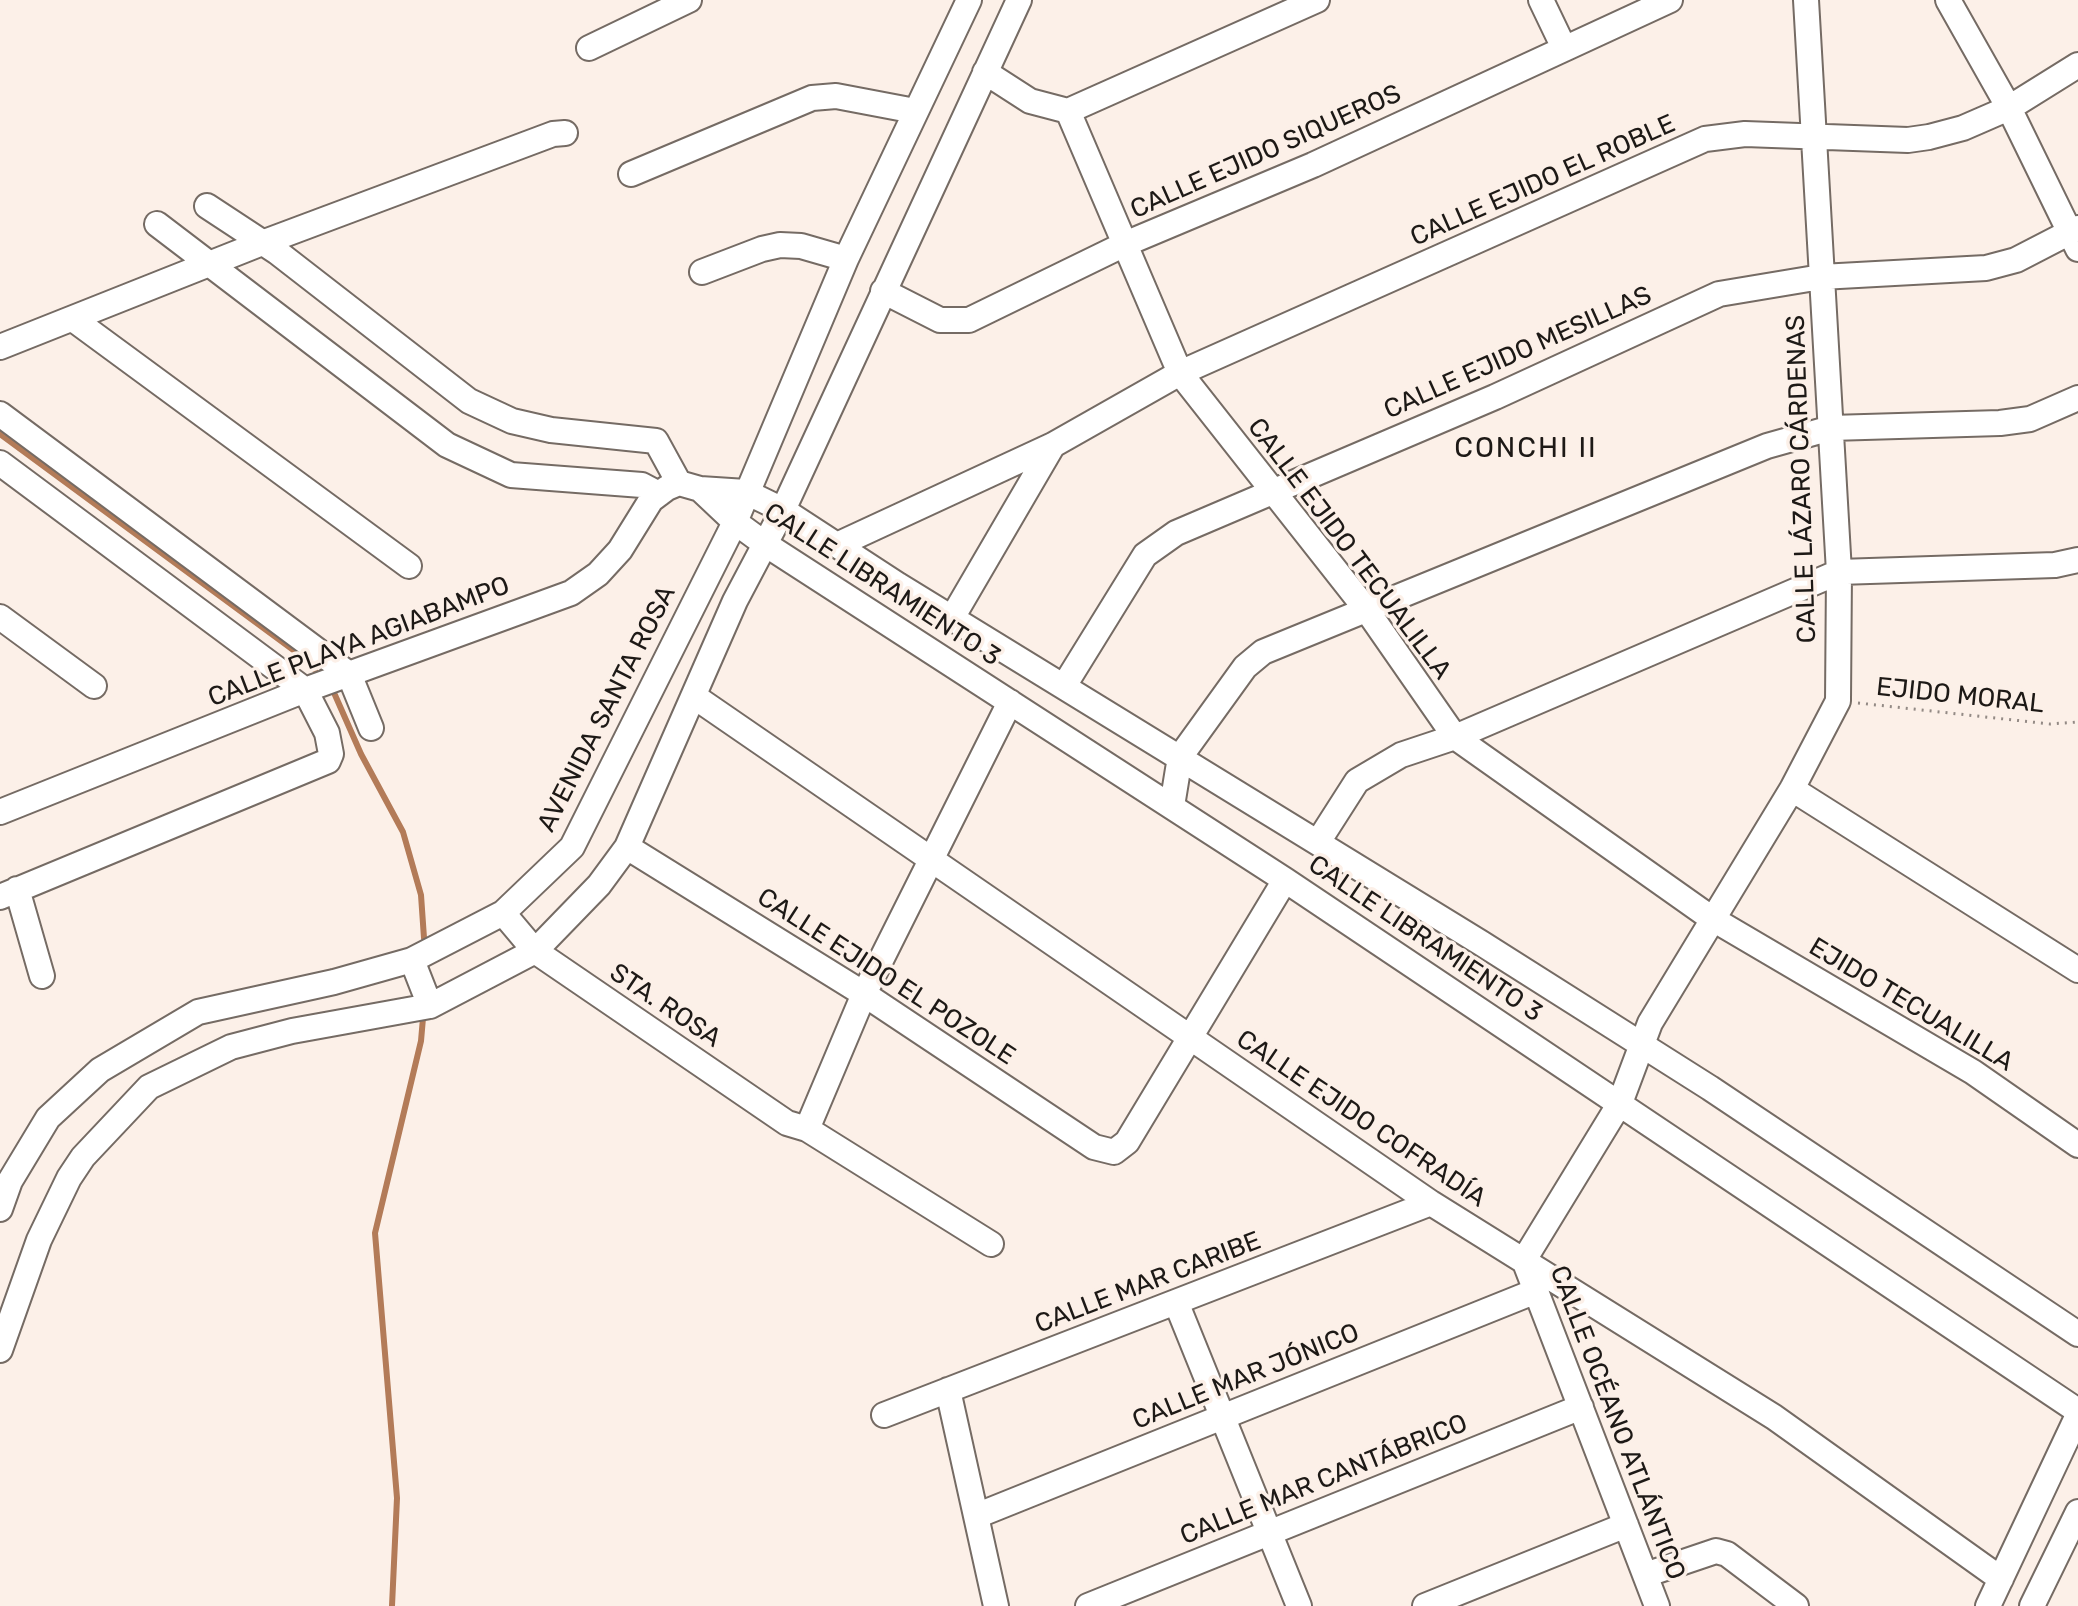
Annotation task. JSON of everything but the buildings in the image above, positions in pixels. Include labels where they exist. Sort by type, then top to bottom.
[{"type":"street","points":[[589,48],[689,0]]},
{"type":"street","name":"AVENIDA SANTA ROSA","points":[[0,1209],[10,1181],[48,1118],[100,1070],[198,1012],[334,982],[412,960],[503,913],[572,847],[735,522],[846,259],[969,0]]},
{"type":"street","points":[[0,1350],[39,1240],[83,1157],[149,1087],[231,1047],[292,1031],[430,1006],[535,951],[599,885],[627,847],[735,601],[783,510],[1019,0]]},
{"type":"street","points":[[985,72],[1030,101],[1068,111],[1317,0]]},
{"type":"street","points":[[1541,0],[1564,48]]},
{"type":"street","name":"CALLE EJIDO SIQUEROS","points":[[883,291],[940,320],[969,320],[1125,244],[1313,165],[1670,0]]},
{"type":"street","name":"CALLE LÁZARO CÁRDENAS","points":[[1524,1260],[1620,1103],[1650,1023],[1792,789],[1838,701],[1839,572],[1806,0]]},
{"type":"street","points":[[1948,0],[2009,108],[2075,237]]},
{"type":"street","name":"CALLE EJIDO EL ROBLE","points":[[837,545],[1053,445],[1180,373],[1705,139],[1745,134],[1812,134],[1908,140],[1963,128],[2009,108],[2078,65]]},
{"type":"street","points":[[631,174],[812,98],[836,96],[915,111]]},
{"type":"street","name":"CALLE EJIDO TECUALILLA","points":[[1068,111],[1180,373],[1270,492],[1366,609],[1455,737],[1711,918]]},
{"type":"street","points":[[0,347],[262,243],[553,134],[565,133]]},
{"type":"street","points":[[207,206],[262,243],[469,401],[512,421],[551,430],[656,441],[680,489]]},
{"type":"street","points":[[157,224],[447,445],[470,457],[511,475],[746,492]]},
{"type":"street","name":"CALLE EJIDO MESILLAS","points":[[1064,686],[1145,555],[1176,533],[1495,397],[1719,294],[1821,277],[1986,268],[2075,237]]},
{"type":"street","points":[[702,272],[780,245],[801,246],[846,259]]},
{"type":"street","points":[[73,319],[409,566]]},
{"type":"street","points":[[1172,806],[1180,757],[1245,667],[1263,652],[1767,446],[1831,428],[2000,423],[2030,419],[2078,398]]},
{"type":"street","points":[[0,414],[349,674],[371,728]]},
{"type":"street","points":[[952,618],[1053,445]]},
{"type":"street","points":[[0,463],[305,690],[327,733],[331,754],[328,761],[9,893],[42,976]]},
{"type":"street","name":"CALLE LIBRAMIENTO 3","points":[[680,489],[1285,880],[2078,1413]]},
{"type":"street","name":"CALLE PLAYA AGIABAMPO","points":[[0,812],[305,690],[571,593],[598,574],[680,489]]},
{"type":"street","name":"CALLE LIBRAMIENTO 3","points":[[746,492],[783,510],[952,618],[1318,842],[1642,1047],[2078,1334]]},
{"type":"street","points":[[1318,842],[1357,781],[1415,749],[1455,737],[1839,572],[2055,565],[2078,560]]},
{"type":"street","points":[[0,617],[94,686]]},
{"type":"street","name":"CALLE EJIDO COFRADÍA","points":[[695,697],[1431,1203],[1774,1417],[2001,1579]]},
{"type":"street","points":[[807,1129],[864,994],[1010,702]]},
{"type":"street","points":[[1792,789],[2078,970]]},
{"type":"street","name":"CALLE EJIDO EL POZOLE","points":[[627,847],[864,994],[1094,1147],[1114,1152],[1127,1142],[1189,1038]]},
{"type":"street","points":[[1189,1038],[1285,880]]},
{"type":"street","name":"STA. ROSA","points":[[503,913],[535,951],[787,1123],[807,1129],[991,1244]]},
{"type":"street","name":"EJIDO TECUALILLA","points":[[1711,918],[1973,1072],[2078,1145]]},
{"type":"street","points":[[412,960],[430,1006]]},
{"type":"street","name":"CALLE MAR CARIBE","points":[[884,1415],[1431,1203]]},
{"type":"street","name":"CALLE OCÉANO ATLÁNTICO","points":[[1524,1260],[1657,1606]]},
{"type":"street","name":"CALLE MAR JÓNICO","points":[[976,1516],[1536,1291]]},
{"type":"street","points":[[1176,1302],[1299,1606]]},
{"type":"street","points":[[948,1390],[996,1606]]},
{"type":"street","name":"CALLE MAR CANTÁBRICO","points":[[1088,1606],[1581,1407]]},
{"type":"street","points":[[1988,1606],[2078,1413]]},
{"type":"street","points":[[2038,1604],[2078,1512]]},
{"type":"street","points":[[1425,1606],[1626,1525]]},
{"type":"street","points":[[1645,1575],[1716,1551],[1727,1554],[1796,1606]]},
{"type":"path","name":"EJIDO MORAL","points":[[1838,701],[2050,724],[2078,722]]},
{"type":"waterway","points":[[0,434],[307,660],[315,670]]},
{"type":"waterway","points":[[335,695],[361,754],[403,832],[421,895],[424,938]]},
{"type":"waterway","points":[[392,1606],[397,1498],[375,1233],[421,1041],[423,1018]]},
{"type":"district","name":"CONCHI II","points":[[1526,449]]}]
